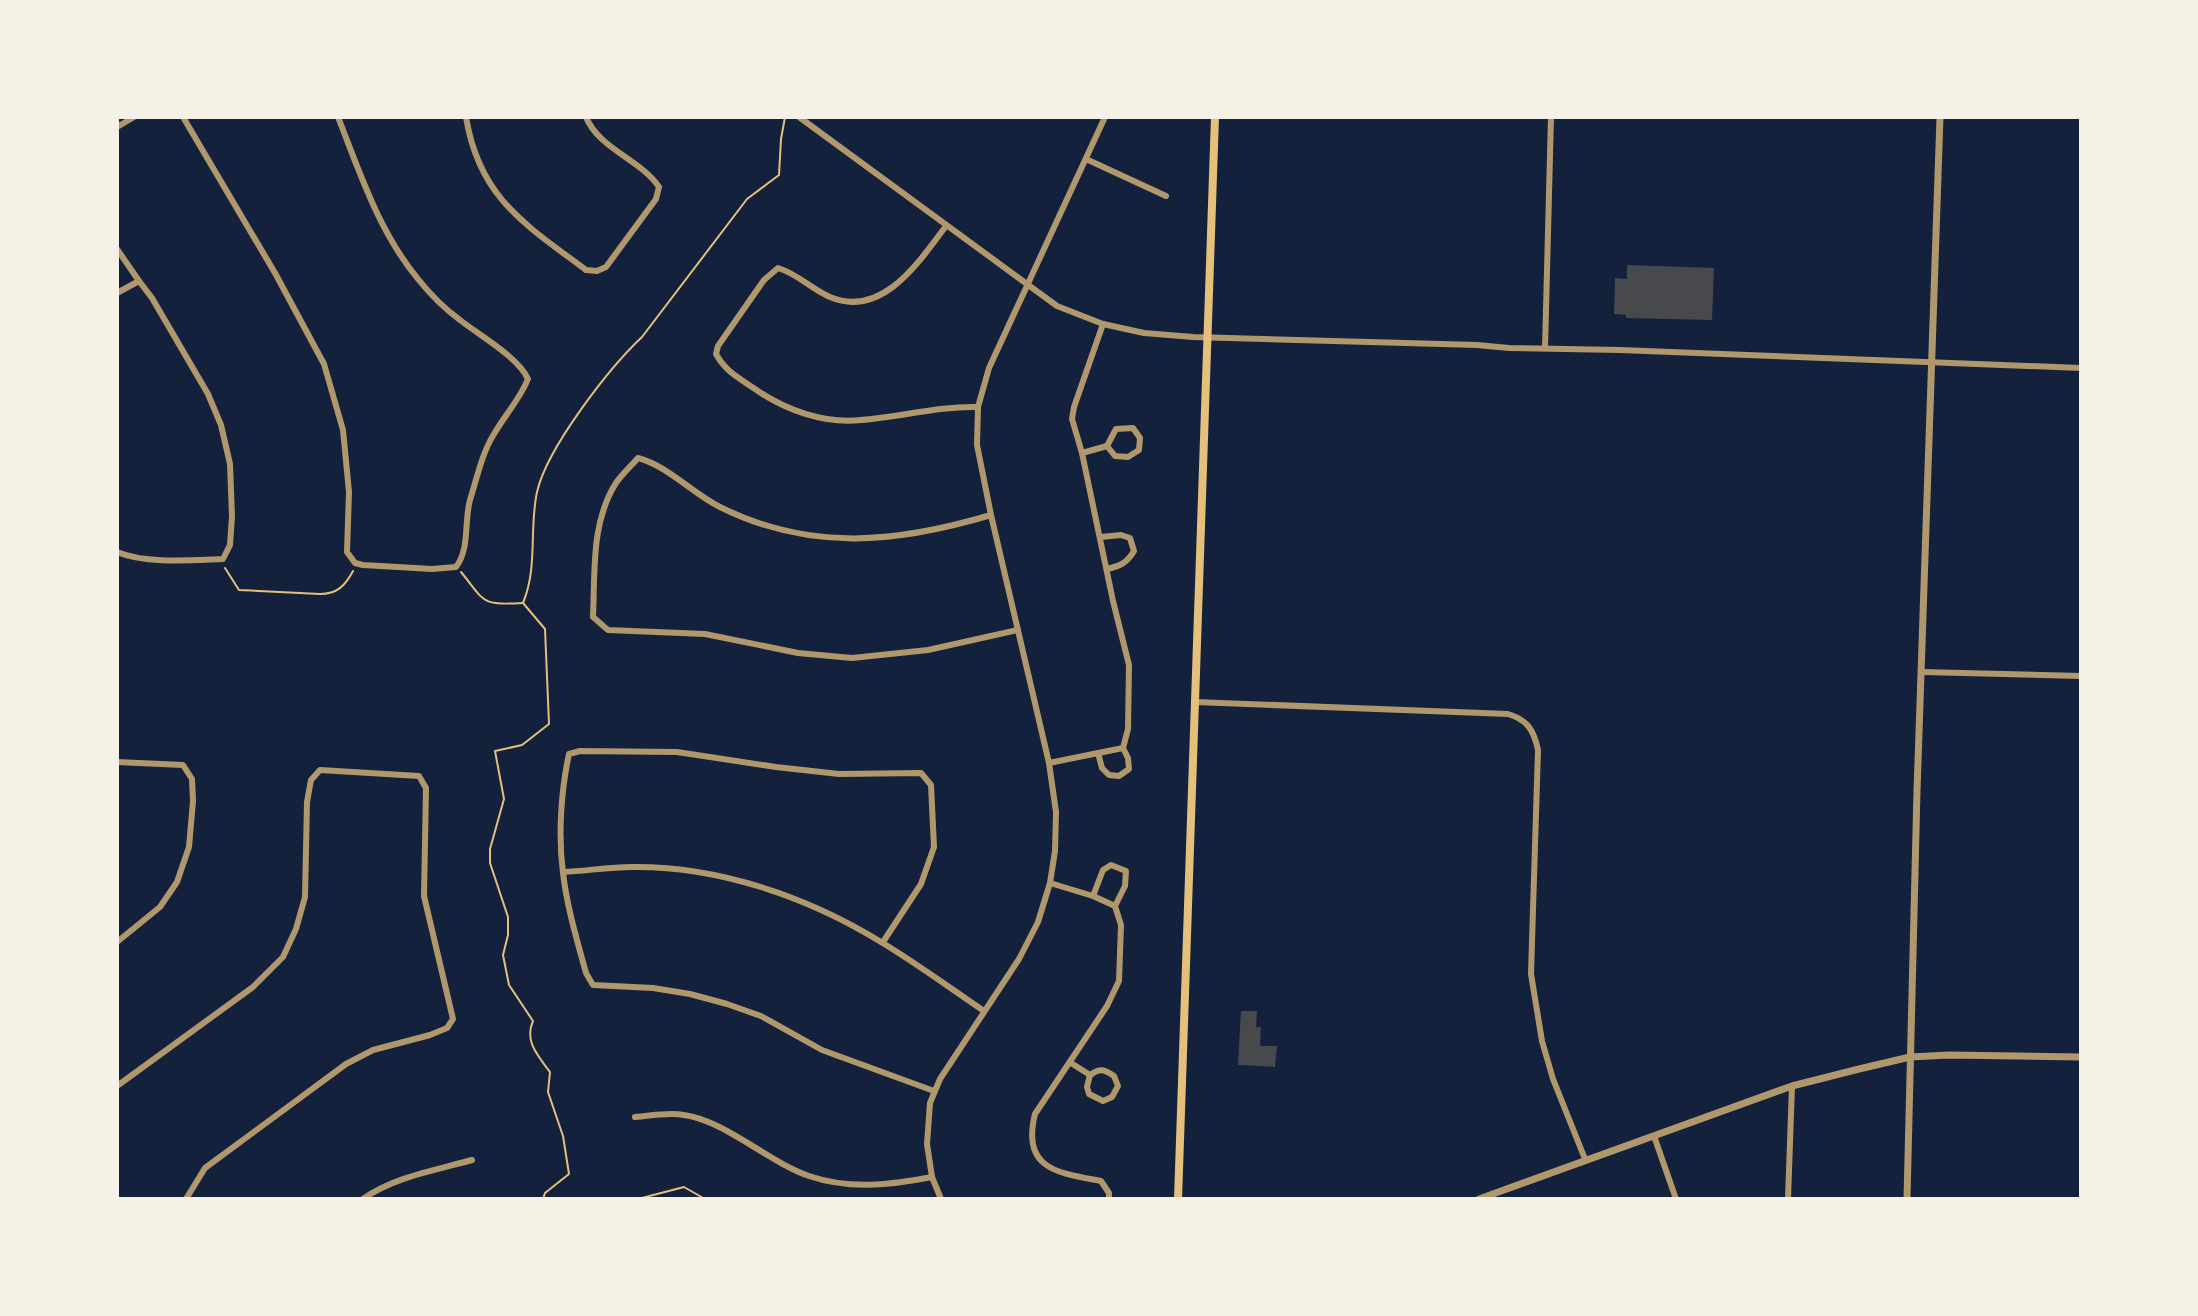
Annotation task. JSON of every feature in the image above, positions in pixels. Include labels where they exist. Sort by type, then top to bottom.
[{"type":"main road","points":[[1178,1199],[1215,117]]},
{"type":"street","points":[[117,127],[134,117]]},
{"type":"street","points":[[183,117],[282,284],[324,364],[343,430],[349,492],[347,552],[355,563],[432,569],[456,567],[463,559],[469,505],[481,466],[493,435],[523,391],[528,379],[519,365],[457,318],[418,280],[393,245],[338,117]]},
{"type":"street","points":[[466,117],[476,160],[490,184],[518,219],[586,270],[597,271],[606,267],[656,199],[659,187],[651,175],[592,131],[586,117]]},
{"type":"street","points":[[799,117],[1057,306],[1103,324],[1144,333],[2081,368]]},
{"type":"street","points":[[941,1199],[932,1177],[927,1144],[930,1103],[934,1091],[1019,959],[1038,922],[1051,883],[1055,851],[1056,812],[1049,763],[977,445],[978,407],[989,368],[1105,117]]},
{"type":"street","points":[[1545,348],[1551,117]]},
{"type":"street","points":[[1907,1199],[1917,791],[1940,117]]},
{"type":"street","points":[[1086,159],[1166,196]]},
{"type":"street","points":[[946,226],[897,286],[860,303],[829,297],[792,272],[778,268],[764,280],[718,346],[716,354],[724,368],[770,400],[802,414],[859,421],[949,406],[978,407]]},
{"type":"street","points":[[117,249],[152,298],[203,384],[221,425],[230,464],[232,516],[230,545],[223,558],[193,560],[138,557],[117,552]]},
{"type":"street","points":[[117,293],[138,281]]},
{"type":"street","points":[[1098,752],[1102,768],[1109,775],[1119,776],[1129,769],[1124,748],[1128,729],[1129,665],[1072,419],[1103,324]]},
{"type":"street","points":[[1082,453],[1107,446],[1115,429],[1133,428],[1140,438],[1139,450],[1128,457],[1115,456],[1107,446]]},
{"type":"street","points":[[991,515],[911,534],[877,539],[808,536],[731,512],[706,500],[652,461],[638,458],[617,482],[606,503],[598,529],[593,617],[608,630],[705,634],[798,653],[852,658],[928,650],[1018,630]]},
{"type":"street","points":[[1101,537],[1121,534],[1130,538],[1134,551],[1128,561],[1107,569]]},
{"type":"street","points":[[1923,672],[2081,676]]},
{"type":"street","points":[[1195,702],[1508,714],[1529,725],[1535,735],[1538,750],[1531,974],[1536,1012],[1553,1079],[1586,1159]]},
{"type":"street","points":[[1049,763],[1124,748]]},
{"type":"street","points":[[883,942],[921,884],[934,847],[932,785],[920,773],[839,774],[677,752],[580,751],[569,754],[565,774],[563,872],[586,973],[593,985],[653,988],[727,1004],[761,1016],[822,1050],[934,1091]]},
{"type":"street","points":[[117,762],[183,765],[192,779],[193,800],[189,847],[177,882],[160,907],[117,942]]},
{"type":"street","points":[[117,1086],[253,987],[283,957],[296,929],[305,897],[307,802],[311,780],[320,770],[419,776],[426,788],[424,896],[453,1019],[450,1025],[430,1035],[373,1050],[346,1064],[205,1168],[186,1199]]},
{"type":"street","points":[[1093,896],[1103,870],[1111,865],[1126,872],[1125,886],[1115,906],[1121,925],[1119,981],[1107,1006],[1035,1114],[1032,1127],[1037,1154],[1044,1164],[1056,1172],[1101,1181],[1109,1193],[1109,1199]]},
{"type":"street","points":[[563,872],[634,867],[695,872],[736,880],[794,898],[883,942],[984,1011]]},
{"type":"street","points":[[1051,883],[1115,906]]},
{"type":"street","points":[[1479,1199],[1495,1196],[1586,1159],[1792,1086],[1910,1057],[1949,1055],[2081,1058]]},
{"type":"street","points":[[1071,1063],[1090,1075]]},
{"type":"street","points":[[1097,1070],[1105,1070],[1114,1076],[1118,1086],[1112,1097],[1103,1101],[1089,1094],[1087,1087],[1090,1075],[1097,1070]]},
{"type":"street","points":[[1788,1199],[1792,1086]]},
{"type":"street","points":[[635,1117],[684,1115],[713,1125],[788,1168],[810,1177],[841,1184],[871,1186],[932,1177]]},
{"type":"street","points":[[1654,1136],[1675,1199]]},
{"type":"street","points":[[363,1199],[399,1181],[472,1160]]},
{"type":"path","points":[[523,603],[532,572],[531,541],[537,490],[551,457],[569,427],[628,350],[642,337],[747,199],[779,175],[785,117]]},
{"type":"path","points":[[223,558],[226,572],[239,590],[261,592],[332,594],[344,586],[355,563]]},
{"type":"path","points":[[456,567],[482,599],[491,603],[523,603],[545,629],[549,724],[522,745],[495,751],[504,799],[490,849],[490,863],[508,917],[508,935],[503,955],[509,985],[533,1021],[528,1030],[533,1049],[550,1072],[548,1092],[565,1145],[569,1174],[545,1193],[542,1199]]},
{"type":"path","points":[[638,1199],[684,1187],[705,1199]]},
{"type":"building","points":[[1627,265],[1714,268],[1712,320],[1626,318],[1626,315],[1614,314],[1615,278],[1627,279]]},
{"type":"building","points":[[1241,1011],[1257,1011],[1256,1027],[1261,1027],[1260,1046],[1277,1046],[1275,1067],[1238,1065]]}]
